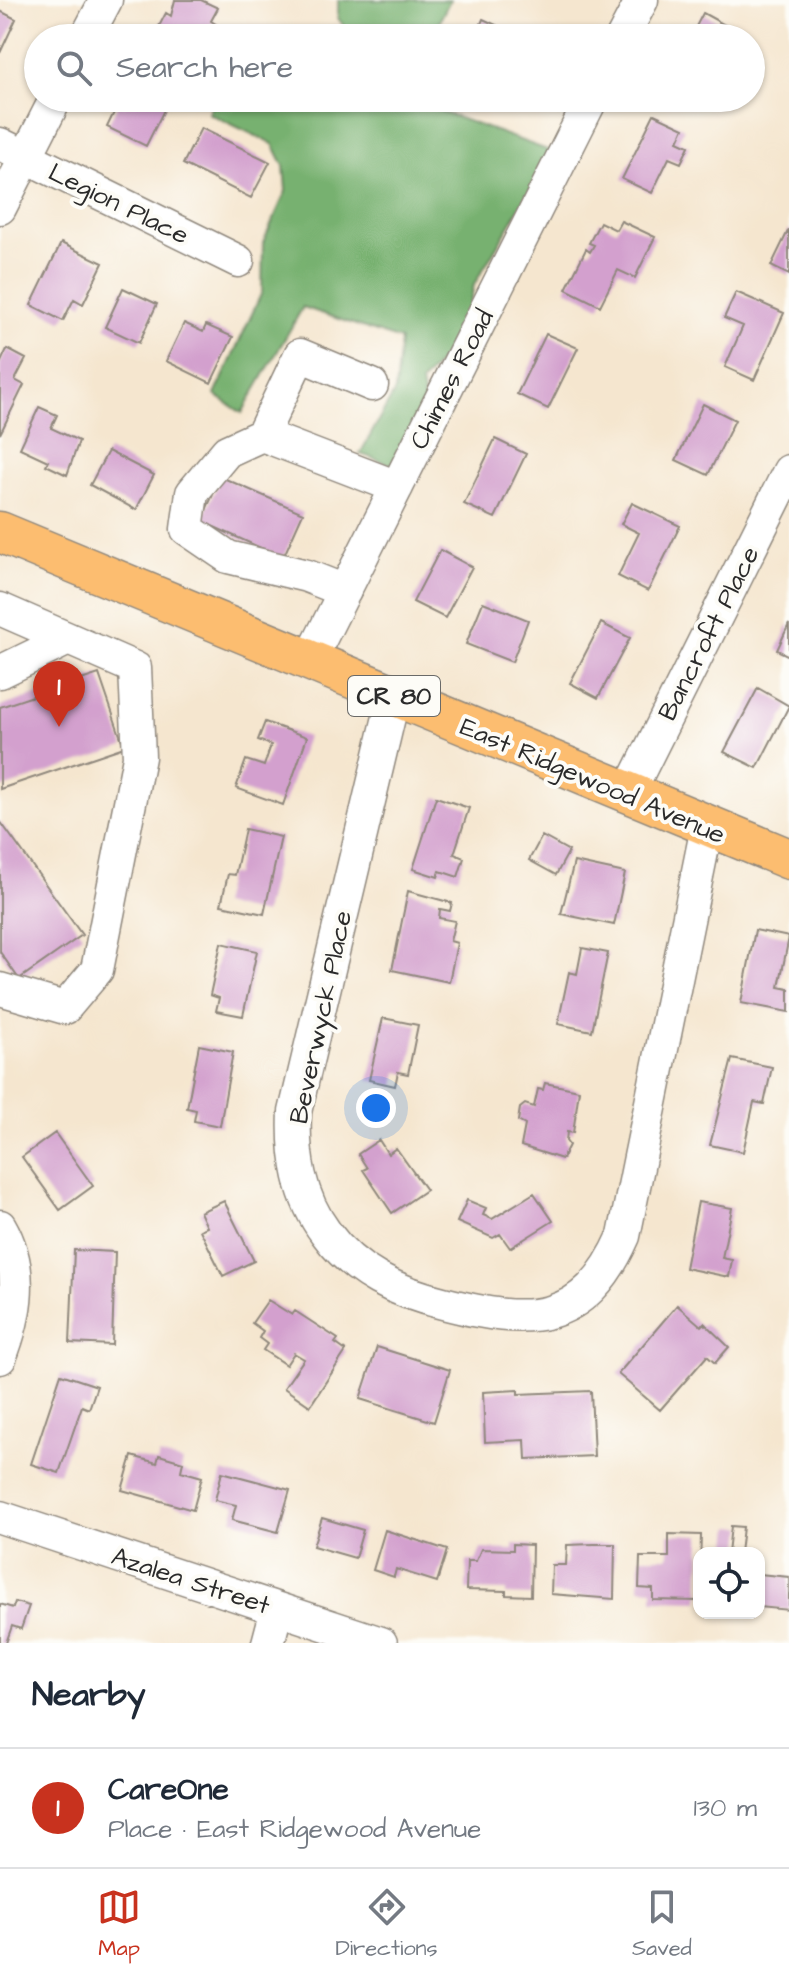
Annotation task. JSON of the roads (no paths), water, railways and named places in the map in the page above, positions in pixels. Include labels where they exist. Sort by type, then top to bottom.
[{"type":"main road","name":"East Ridgewood Avenue","points":[[0,532],[789,859]]},
{"type":"street","points":[[93,24],[106,0]]},
{"type":"street","points":[[629,24],[642,0]]},
{"type":"street","points":[[0,208],[13,151],[45,112]]},
{"type":"street","name":"Chimes Road","points":[[310,660],[585,112]]},
{"type":"street","name":"Legion Place","points":[[13,151],[238,261]]},
{"type":"street","points":[[345,591],[307,576],[228,557],[187,529],[192,493],[227,451],[262,435],[300,355],[372,385]]},
{"type":"street","points":[[262,435],[397,487]]},
{"type":"street","name":"Bancroft Place","points":[[628,794],[789,471]]},
{"type":"street","points":[[0,609],[135,668],[139,757],[97,970],[65,1008],[0,989]]},
{"type":"street","points":[[0,672],[68,639]]},
{"type":"street","name":"Beverwyck Place","points":[[394,696],[295,1112],[294,1144],[299,1177],[309,1205],[326,1233],[352,1262],[381,1282],[411,1295],[498,1317],[528,1317],[554,1310],[577,1298],[598,1281],[613,1260],[624,1236],[707,827]]},
{"type":"street","points":[[0,1226],[15,1265],[17,1296],[12,1326],[0,1358]]},
{"type":"street","name":"Azalea Street","points":[[0,1517],[381,1643]]},
{"type":"street","points":[[268,1643],[277,1609]]},
{"type":"place","name":"CareOne","points":[[59,727]]}]
